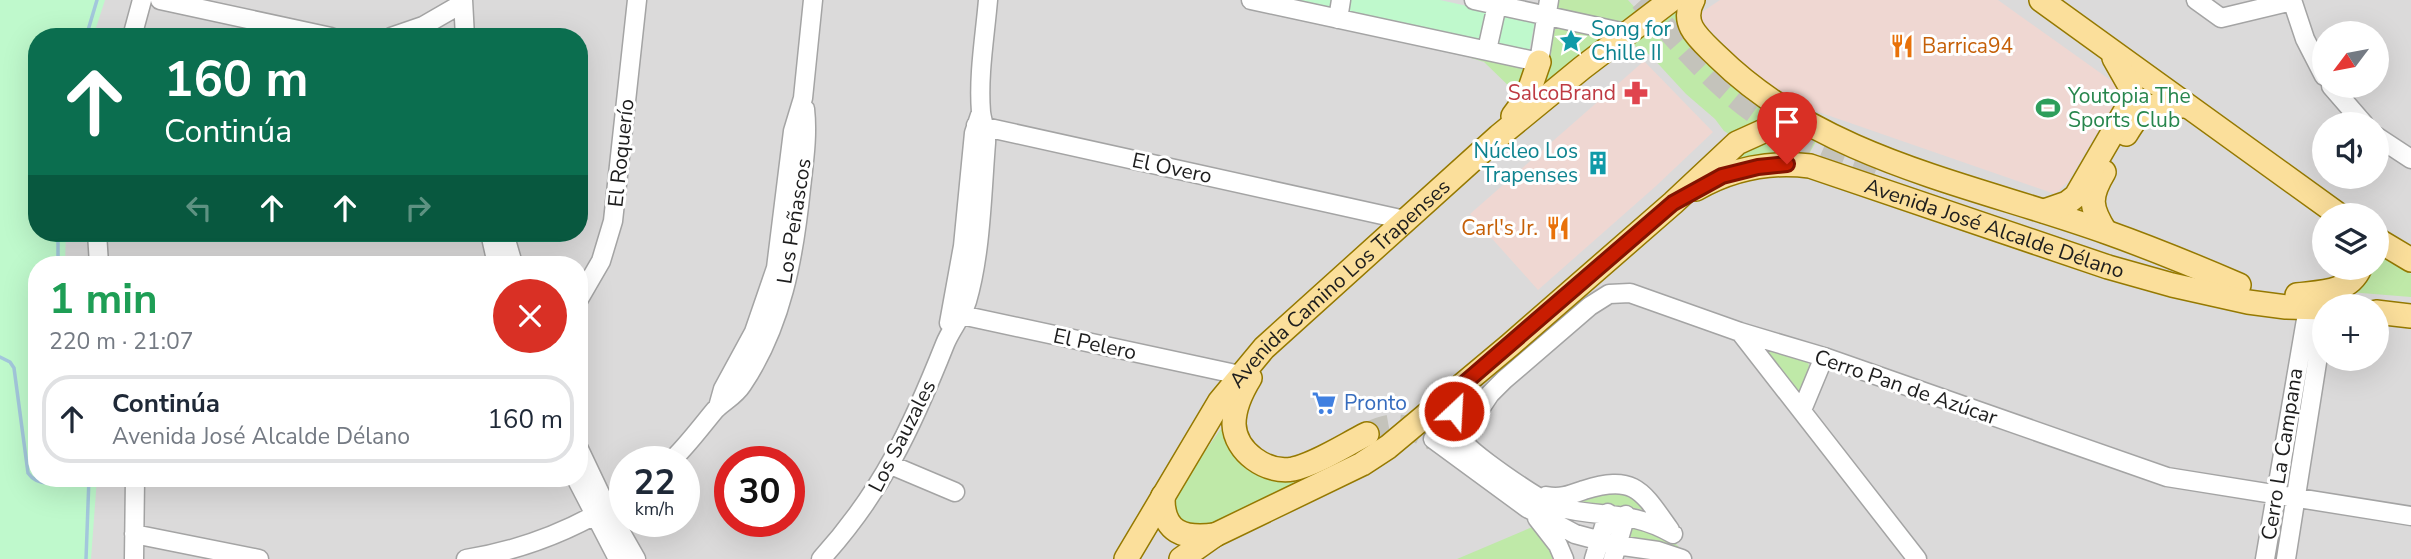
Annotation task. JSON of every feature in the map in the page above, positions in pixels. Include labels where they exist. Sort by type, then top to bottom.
[{"type":"main road","points":[[1693,0],[1689,8],[1688,22],[1699,38],[1733,71],[1776,104],[1811,126],[1879,158],[2105,231],[2186,261],[2239,285]]},
{"type":"main road","points":[[2041,0],[2322,203]]},
{"type":"main road","name":"Avenida Camino Los Trapenses","points":[[1126,559],[1201,431],[1240,375],[1275,337],[1499,136],[1668,1]]},
{"type":"main road","points":[[2044,211],[2067,203],[2076,196],[2130,103],[2131,88],[2110,50]]},
{"type":"main road","points":[[1499,136],[1527,97],[1539,62]]},
{"type":"main road","points":[[2105,231],[2092,204],[2094,190],[2137,115],[2154,105],[2186,106]]},
{"type":"main road","points":[[1181,559],[1215,535],[1362,464],[1388,447],[1673,203],[1737,143],[1768,130],[1811,126]]},
{"type":"main road","name":"Avenida José Alcalde Délano","points":[[1673,203],[1707,183],[1741,170],[1787,164],[1810,166],[2108,267],[2210,295],[2248,302],[2312,307]]},
{"type":"main road","name":"Avenida José Alcalde Délano","points":[[1886,175],[2123,256],[2312,306]]},
{"type":"main road","points":[[2389,247],[2411,260]]},
{"type":"main road","points":[[2331,294],[2352,280]]},
{"type":"main road","points":[[2389,314],[2411,316]]},
{"type":"main road","points":[[1275,337],[1245,388],[1235,416],[1237,436],[1250,455],[1269,467],[1293,469],[1367,434]]},
{"type":"main road","points":[[1163,496],[1164,514],[1174,529],[1188,536],[1215,535]]},
{"type":"street","points":[[134,28],[142,0]]},
{"type":"street","points":[[160,0],[289,28]]},
{"type":"street","name":"El Roquerío","points":[[588,283],[601,261],[613,221],[637,0]]},
{"type":"street","name":"Los Peñascos","points":[[686,446],[718,407],[723,389],[754,332],[773,279],[780,248],[793,131],[803,98],[813,0]]},
{"type":"street","name":"Los Sauzales","points":[[821,559],[864,506],[891,465],[921,406],[956,314],[967,301],[976,255],[987,138],[980,122],[988,0]]},
{"type":"street","points":[[1251,0],[1539,62],[1548,8]]},
{"type":"street","points":[[1338,19],[1341,0]]},
{"type":"street","points":[[1474,0],[1497,5],[1548,8],[1626,33]]},
{"type":"street","points":[[2202,2],[2217,16],[2227,18],[2292,0],[2312,53]]},
{"type":"street","points":[[417,28],[463,1],[465,28]]},
{"type":"street","points":[[1487,50],[1497,5]]},
{"type":"street","points":[[2341,98],[2354,112]]},
{"type":"street","name":"El Overo","points":[[980,122],[1405,220]]},
{"type":"street","points":[[2389,145],[2411,159]]},
{"type":"street","points":[[1368,211],[1379,221],[1381,241]]},
{"type":"street","name":"Cerro Pan de Azúcar","points":[[1460,439],[1484,402],[1504,380],[1590,306],[1609,294],[1630,293],[1740,332],[1824,357],[2167,477],[2411,516]]},
{"type":"street","name":"El Pelero","points":[[956,314],[1240,375]]},
{"type":"street","name":"Cerro La Campana","points":[[2265,559],[2312,317]]},
{"type":"street","name":"Cerro La Campana","points":[[2286,559],[2296,497],[2312,328]]},
{"type":"street","points":[[1740,332],[1917,559]]},
{"type":"street","points":[[1802,410],[1824,357]]},
{"type":"street","points":[[1460,387],[1454,411],[1456,432],[1460,439],[1528,500],[1558,545],[1564,559]]},
{"type":"street","points":[[1433,439],[1528,500],[1574,534],[1609,548],[1658,551],[1682,559]]},
{"type":"street","points":[[891,465],[955,492]]},
{"type":"street","points":[[588,475],[618,559]]},
{"type":"street","points":[[1528,500],[1557,498],[1601,485],[1623,484],[1642,493],[1691,559]]},
{"type":"street","points":[[134,559],[135,487]]},
{"type":"street","points":[[583,487],[636,559]]},
{"type":"street","points":[[1528,500],[1648,521],[1673,534]]},
{"type":"street","points":[[466,559],[546,538],[609,507]]},
{"type":"street","points":[[1594,559],[1609,548],[1617,514]]},
{"type":"street","points":[[134,534],[259,559]]},
{"type":"shaded area","points":[[0,0],[2411,0],[2411,559],[0,559]]},
{"type":"shaded area","points":[[1720,0],[1998,0],[2123,89],[2068,182],[2055,194],[1804,107],[1782,96],[1746,67],[1696,16]]},
{"type":"shaded area","points":[[1644,61],[1713,132],[1538,290],[1470,214]]},
{"type":"green space","points":[[0,0],[105,0],[96,28],[28,28],[28,242],[66,242],[65,256],[28,256],[28,487],[96,487],[91,559],[0,559]]},
{"type":"green space","points":[[1284,0],[1440,0],[1535,21],[1529,52]]},
{"type":"green space","points":[[1558,0],[1628,0],[1638,11],[1618,23],[1560,11]]},
{"type":"green space","points":[[1677,8],[1790,120],[1735,138],[1724,131],[1715,119],[1686,94],[1650,55],[1630,43]]},
{"type":"green space","points":[[1559,25],[1602,36],[1545,85],[1555,27]]},
{"type":"green space","points":[[1471,55],[1526,67],[1516,93],[1484,62],[1471,58]]},
{"type":"green space","points":[[1761,136],[1818,138],[1809,154],[1827,163],[1723,161]]},
{"type":"green space","points":[[2389,260],[2411,274],[2411,297],[2349,292],[2356,280],[2389,280]]},
{"type":"green space","points":[[2306,337],[2312,338],[2312,357],[2278,559],[2273,559]]},
{"type":"green space","points":[[1767,346],[1808,362],[1810,371],[1800,394],[1764,351]]},
{"type":"green space","points":[[1225,429],[1234,456],[1256,475],[1278,479],[1325,462],[1327,471],[1194,537],[1168,512],[1187,477],[1220,430]]},
{"type":"green space","points":[[1624,486],[1658,517],[1640,509],[1569,500]]},
{"type":"green space","points":[[1634,522],[1668,536],[1680,548],[1630,538]]},
{"type":"green space","points":[[1537,525],[1557,559],[1457,559]]},
{"type":"waterway","points":[[89,28],[97,0]]},
{"type":"waterway","points":[[58,242],[58,256]]},
{"type":"waterway","points":[[0,357],[10,362],[14,368],[28,473]]},
{"type":"waterway","points":[[86,559],[89,487]]},
{"type":"tunnel","points":[[1641,0],[1701,66],[1750,109],[1797,138],[1886,175]]},
{"type":"tunnel","points":[[1367,434],[1386,427],[1401,426],[1433,439]]},
{"type":"place","name":"Song for Chille II","points":[[1571,41]]},
{"type":"place","name":"Barrica94","points":[[1902,46]]},
{"type":"place","name":"SalcoBrand","points":[[1636,93]]},
{"type":"place","name":"Youtopia The Sports Club","points":[[2048,108]]},
{"type":"place","name":"Núcleo Los Trapenses","points":[[1598,163]]},
{"type":"place","name":"Carl's Jr.","points":[[1558,228]]},
{"type":"place","name":"Pronto","points":[[1324,403]]},
{"type":"route","points":[[1454,411],[1460,387],[1673,203],[1722,176],[1741,170],[1787,164]]}]
